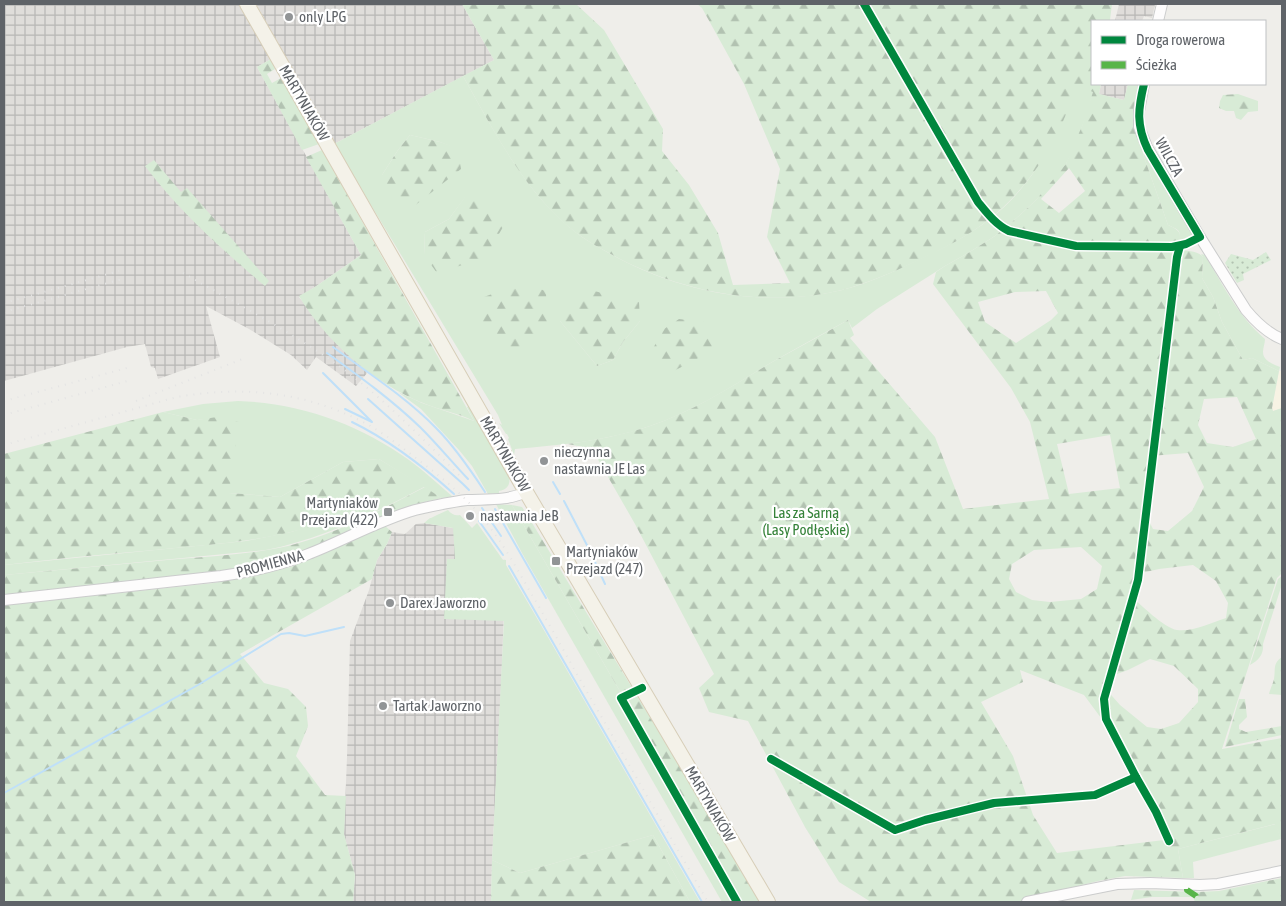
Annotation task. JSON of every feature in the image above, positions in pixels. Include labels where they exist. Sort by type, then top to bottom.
[{"type":"main road","name":"MARTYNIAKÓW","points":[[247,4],[526,492],[768,902]]},
{"type":"street","points":[[1158,20],[1162,4]]},
{"type":"street","name":"WILCZA","points":[[1144,85],[1139,111],[1140,127],[1148,150],[1246,310],[1269,334],[1282,339]]},
{"type":"street","name":"PROMIENNA","points":[[4,600],[250,572],[306,555],[384,520],[414,510],[449,503],[515,497],[526,492]]},
{"type":"street","points":[[1026,902],[1117,884],[1218,884],[1282,871]]},
{"type":"shaded area","points":[[4,4],[241,4],[271,59],[257,67],[361,255],[299,297],[343,350],[368,372],[356,386],[316,357],[307,370],[291,355],[249,329],[206,306],[220,357],[158,379],[155,368],[151,367],[145,344],[127,347],[4,381]]},
{"type":"shaded area","points":[[256,4],[462,4],[494,60],[334,144]]},
{"type":"shaded area","points":[[1119,4],[1155,4],[1152,18],[1144,16],[1142,20],[1115,20]]},
{"type":"shaded area","points":[[1101,85],[1128,85],[1124,100],[1099,94]]},
{"type":"shaded area","points":[[1279,371],[1282,371],[1282,408],[1273,411],[1272,408]]},
{"type":"shaded area","points":[[424,523],[475,532],[492,559],[506,560],[491,902],[353,902],[355,875],[344,834],[350,641],[369,590],[377,560],[392,532],[405,534],[416,524]]},
{"type":"green space","name":"Las za Sarną (Lasy Podłęskie)","points":[[462,4],[576,4],[604,30],[663,129],[662,151],[689,185],[718,233],[733,285],[790,283],[767,237],[780,169],[744,84],[702,8],[697,4],[1112,4],[1110,20],[1091,20],[1091,85],[1101,85],[1099,94],[1124,100],[1128,85],[1138,85],[1134,115],[1143,154],[1168,225],[1180,234],[1178,250],[1195,252],[1203,257],[1202,278],[1213,297],[1222,322],[1243,360],[1252,358],[1279,371],[1272,408],[1273,411],[1282,408],[1282,573],[1277,578],[1222,749],[1282,738],[1282,839],[1275,824],[1178,849],[1183,878],[1125,876],[1035,897],[1035,902],[871,902],[839,882],[805,827],[748,721],[709,712],[699,688],[714,674],[635,524],[596,456],[588,448],[568,444],[630,432],[682,413],[714,397],[848,320],[854,335],[850,338],[935,437],[963,509],[1049,499],[1030,422],[1011,388],[933,284],[936,272],[995,236],[1020,215],[1036,200],[1066,164],[1082,126],[1093,92],[1076,85],[1060,127],[1034,172],[1000,210],[979,227],[935,252],[871,281],[842,290],[783,298],[753,297],[693,287],[636,267],[587,241],[557,216],[525,180],[486,118],[463,76],[494,60]],"holes":[[[1069,168],[1085,191],[1059,213],[1041,199]],[[1046,291],[1058,313],[1051,320],[1016,343],[985,322],[978,302],[1015,292]],[[1237,397],[1256,439],[1233,447],[1207,443],[1198,425],[1204,399]],[[1110,435],[1120,488],[1069,494],[1057,444]],[[1188,453],[1204,487],[1192,511],[1168,531],[1153,529],[1144,511],[1150,456]],[[1081,547],[1102,566],[1097,589],[1081,599],[1050,602],[1032,600],[1016,592],[1009,579],[1012,564],[1034,550]],[[1193,565],[1216,581],[1228,603],[1226,618],[1202,627],[1177,630],[1152,615],[1130,595],[1137,574]],[[1150,659],[1174,666],[1198,689],[1198,702],[1179,723],[1161,729],[1147,727],[1120,705],[1105,688],[1110,671],[1117,674]],[[1020,670],[1084,695],[1101,718],[1164,840],[1057,853],[1033,815],[1013,756],[981,702],[1023,682]]]},
{"type":"green space","points":[[1091,24],[1091,85],[1093,85],[1093,92],[1074,148],[1057,177],[1036,200],[995,236],[877,309],[852,328],[848,320],[683,413],[634,431],[600,439],[515,449],[514,455],[509,438],[499,423],[502,425],[498,415],[334,144],[463,76],[511,159],[525,179],[556,215],[574,231],[607,252],[634,266],[691,287],[751,297],[781,298],[842,290],[874,280],[967,235],[992,217],[1014,197],[1034,172],[1045,151]],"holes":[[[410,135],[440,142],[458,149],[382,175]],[[466,196],[424,255],[425,232],[449,219]],[[560,321],[640,321],[623,342],[613,360],[597,366]]]},
{"type":"green space","points":[[271,59],[275,69],[267,74],[272,83],[281,78],[319,144],[302,150],[257,67]]},
{"type":"green space","points":[[1238,94],[1258,101],[1258,111],[1248,112],[1241,120],[1236,118],[1234,111],[1226,111],[1219,108],[1223,95]]},
{"type":"green space","points":[[410,135],[458,148],[461,169],[408,211],[385,194],[382,175]]},
{"type":"green space","points":[[322,150],[474,421],[405,395],[370,373],[337,345],[310,313],[299,296],[361,255],[306,157]]},
{"type":"green space","points":[[1143,154],[1146,155],[1195,238],[1178,244],[1179,232],[1168,225]]},
{"type":"green space","points":[[154,160],[181,192],[187,188],[269,281],[265,286],[217,244],[172,199],[145,166]]},
{"type":"green space","points":[[466,196],[495,208],[503,227],[485,258],[437,273],[424,255],[425,232],[449,219]]},
{"type":"green space","points":[[1266,252],[1271,260],[1243,274],[1244,280],[1237,283],[1225,263],[1231,254],[1253,260]]},
{"type":"green space","points":[[1201,254],[1205,255],[1239,310],[1265,339],[1263,355],[1269,362],[1280,367],[1279,371],[1252,358],[1243,360],[1222,322],[1213,297],[1202,278],[1203,257]]},
{"type":"green space","points":[[521,283],[546,291],[548,329],[535,346],[507,348],[482,326],[484,297]]},
{"type":"green space","points":[[586,289],[639,302],[640,321],[623,342],[613,360],[597,366],[560,321],[571,300]]},
{"type":"green space","points":[[679,319],[713,323],[712,351],[668,374],[647,359],[664,329]]},
{"type":"green space","points":[[398,392],[422,403],[474,421],[467,407],[472,405],[509,476],[509,484],[506,488],[499,491],[499,493],[488,494],[472,466],[459,450],[421,409]]},
{"type":"green space","points":[[238,401],[284,406],[306,411],[349,426],[390,447],[426,473],[453,497],[441,498],[424,487],[386,507],[327,532],[266,550],[4,575],[4,565],[246,541],[291,532],[352,512],[411,479],[379,459],[343,462],[280,497],[229,493],[226,420],[217,418],[197,420],[163,412],[203,404]]},
{"type":"green space","points":[[163,412],[197,420],[217,417],[239,422],[229,493],[280,497],[343,462],[379,459],[412,479],[368,504],[338,517],[307,528],[274,536],[223,543],[4,565],[4,454]]},
{"type":"green space","points":[[425,487],[441,498],[413,505],[378,518],[311,548],[280,559],[244,568],[4,596],[4,575],[233,554],[288,546],[341,528]]},
{"type":"green space","points":[[496,504],[512,505],[742,902],[722,902],[522,553]]},
{"type":"green space","points":[[512,505],[522,507],[526,513],[762,902],[742,902]]},
{"type":"green space","points":[[448,510],[450,513],[460,515],[472,528],[477,523],[503,560],[506,560],[506,565],[700,902],[690,902],[653,835],[520,873],[492,860],[504,621],[444,619],[447,559],[455,559],[453,528],[424,523],[430,518]]},
{"type":"green space","points":[[385,526],[392,532],[377,560],[372,579],[240,654],[264,683],[288,689],[306,707],[308,726],[296,756],[325,795],[346,796],[344,834],[355,875],[353,902],[4,902],[4,605],[214,583],[291,567]]},
{"type":"green space","points":[[1282,576],[1282,584],[1263,644],[1262,654],[1250,665],[1278,579]]},
{"type":"green space","points":[[1282,657],[1282,695],[1269,694],[1276,664]]},
{"type":"green space","points":[[1239,699],[1245,699],[1247,717],[1239,725],[1239,729],[1246,732],[1282,726],[1282,735],[1225,747]]},
{"type":"green space","points":[[1276,824],[1281,839],[1193,862],[1194,878],[1183,878],[1178,849]]},
{"type":"green space","points":[[653,835],[690,902],[491,902],[492,860],[520,873]]},
{"type":"green space","points":[[1282,878],[1282,902],[1195,902],[1193,897],[1152,897],[1131,900],[1134,890],[1219,891]]},
{"type":"waterway","points":[[333,347],[412,406],[443,435],[485,492]]},
{"type":"waterway","points":[[327,353],[399,408],[427,434],[468,479]]},
{"type":"waterway","points":[[323,373],[372,422],[345,409]]},
{"type":"waterway","points":[[368,399],[469,490]]},
{"type":"waterway","points":[[352,422],[406,455],[454,494]]},
{"type":"waterway","points":[[553,482],[560,494]]},
{"type":"waterway","points":[[564,501],[605,584]]},
{"type":"waterway","points":[[482,508],[501,536]]},
{"type":"waterway","points":[[495,509],[546,598]]},
{"type":"waterway","points":[[479,521],[503,555]]},
{"type":"waterway","points":[[509,566],[702,902]]},
{"type":"waterway","points":[[4,793],[198,685],[281,634],[289,633],[305,636],[344,627]]},
{"type":"railway","points":[[4,303],[119,271]]},
{"type":"railway","points":[[183,273],[271,322],[335,363],[383,401],[461,477]]},
{"type":"railway","points":[[4,312],[122,279]]},
{"type":"railway","points":[[136,401],[245,358]]},
{"type":"railway","points":[[4,401],[127,368]]},
{"type":"railway","points":[[4,415],[131,380]]},
{"type":"railway","points":[[4,445],[177,397],[224,392],[270,394],[315,403],[359,420],[383,434],[455,490],[471,505],[497,537],[708,902]]},
{"type":"marked path","points":[[1187,889],[1196,896],[1198,902]]},
{"type":"cycle path","points":[[864,4],[978,202],[996,222],[1009,231],[1076,246],[1172,247],[1186,244],[1200,237],[1148,150],[1141,133],[1139,117],[1144,85]]},
{"type":"cycle path","points":[[1169,841],[1156,812],[1106,719],[1104,699],[1138,580],[1177,257],[1180,246]]},
{"type":"cycle path","points":[[642,688],[621,698],[737,902]]},
{"type":"cycle path","points":[[771,759],[895,830],[925,820],[994,803],[1095,795],[1136,777]]},
{"type":"place","name":"only LPG","points":[[289,17]]},
{"type":"place","name":"nieczynna nastawnia JE Las","points":[[544,461]]},
{"type":"place","name":"Martyniaków Przejazd (422)","points":[[388,512]]},
{"type":"place","name":"nastawnia JeB","points":[[470,516]]},
{"type":"place","name":"Martyniaków Przejazd (247)","points":[[556,561]]},
{"type":"place","name":"Darex Jaworzno","points":[[390,603]]},
{"type":"place","name":"Tartak Jaworzno","points":[[383,706]]}]
